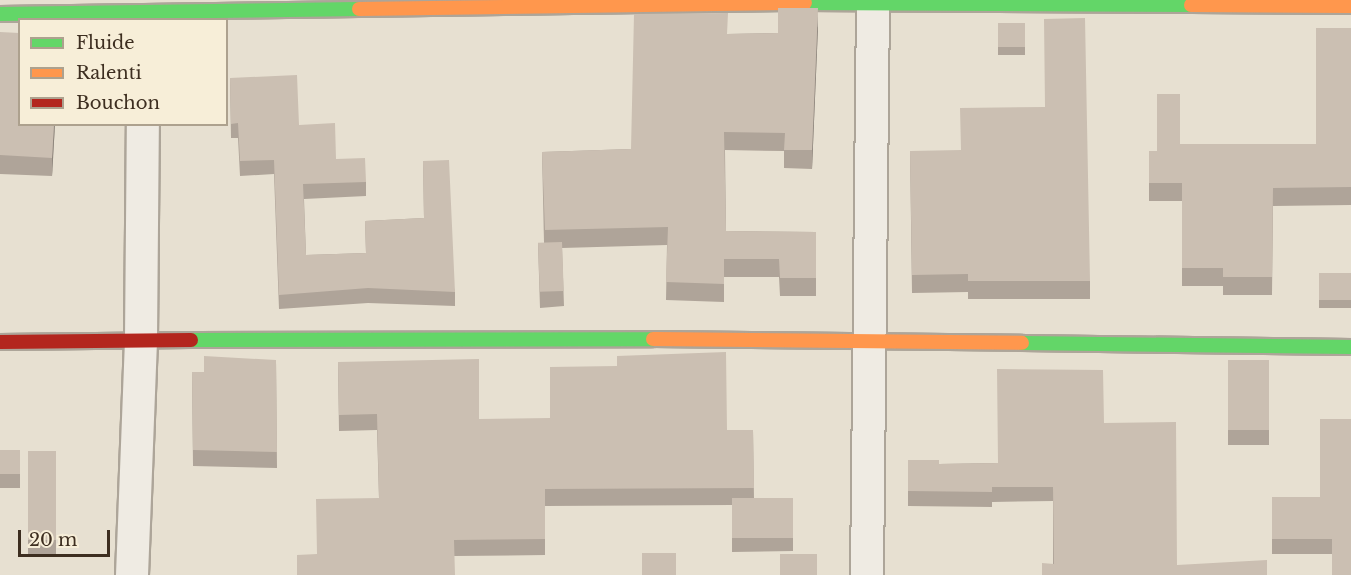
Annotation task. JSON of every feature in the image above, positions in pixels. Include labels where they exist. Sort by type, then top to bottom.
[{"type":"street","points":[[867,575],[873,1]]},
{"type":"street","points":[[0,14],[144,10],[873,1],[1351,6]]},
{"type":"street","points":[[132,575],[141,339],[143,126]]},
{"type":"street","points":[[0,342],[141,339],[868,340],[1351,347]]},
{"type":"building","points":[[778,8],[818,8],[812,150],[784,150],[785,133],[724,132],[726,231],[816,232],[816,278],[780,278],[779,259],[724,259],[724,284],[666,282],[668,227],[545,230],[542,152],[631,149],[634,14],[728,13],[727,34],[778,33]]},
{"type":"building","points":[[1085,18],[1090,281],[968,281],[968,274],[912,275],[910,151],[961,150],[960,108],[1045,107],[1044,19]]},
{"type":"building","points":[[998,23],[1025,23],[1025,47],[998,47]]},
{"type":"building","points":[[1316,28],[1351,28],[1351,187],[1273,188],[1272,277],[1223,277],[1223,268],[1182,268],[1182,183],[1149,183],[1149,151],[1157,151],[1157,94],[1180,94],[1180,144],[1316,144]]},
{"type":"building","points":[[0,32],[18,33],[18,126],[54,126],[52,158],[0,155]]},
{"type":"building","points":[[297,75],[299,125],[335,123],[336,159],[365,158],[366,182],[303,184],[306,255],[366,253],[365,221],[424,218],[423,161],[449,160],[455,292],[368,288],[279,295],[274,160],[240,161],[238,123],[231,124],[230,78]]},
{"type":"building","points":[[562,242],[564,291],[540,292],[538,243]]},
{"type":"building","points":[[1319,273],[1351,273],[1351,300],[1319,300]]},
{"type":"building","points":[[726,352],[727,430],[753,430],[754,488],[545,489],[545,539],[454,540],[455,575],[297,575],[297,555],[317,554],[316,499],[379,498],[377,414],[339,415],[338,362],[479,359],[479,419],[550,418],[550,367],[617,366],[617,356]]},
{"type":"building","points":[[204,356],[276,360],[277,452],[193,450],[192,372],[204,372]]},
{"type":"building","points":[[1228,360],[1269,360],[1269,430],[1228,430]]},
{"type":"building","points":[[997,369],[1103,370],[1104,423],[1176,422],[1177,565],[1267,560],[1267,575],[1042,575],[1042,563],[1054,564],[1053,487],[992,487],[992,492],[908,491],[908,460],[939,460],[939,464],[998,463]]},
{"type":"building","points":[[1320,419],[1351,419],[1351,575],[1332,575],[1332,539],[1272,539],[1272,497],[1320,497]]},
{"type":"building","points":[[0,450],[20,450],[20,474],[0,474]]},
{"type":"building","points":[[28,451],[56,451],[56,540],[28,540]]},
{"type":"building","points":[[732,498],[793,498],[793,538],[732,538]]},
{"type":"building","points":[[642,553],[676,553],[676,575],[642,575]]},
{"type":"building","points":[[780,554],[817,554],[817,575],[780,575]]},
{"type":"traffic: fast","points":[[805,3],[1191,5]]},
{"type":"traffic: fast","points":[[0,14],[359,9]]},
{"type":"traffic: fast","points":[[191,340],[653,339]]},
{"type":"traffic: fast","points":[[1022,343],[1351,347]]},
{"type":"traffic: slow","points":[[359,9],[805,3]]},
{"type":"traffic: slow","points":[[1191,5],[1351,6]]},
{"type":"traffic: slow","points":[[653,339],[1022,343]]},
{"type":"traffic: jam","points":[[0,342],[191,340]]}]
